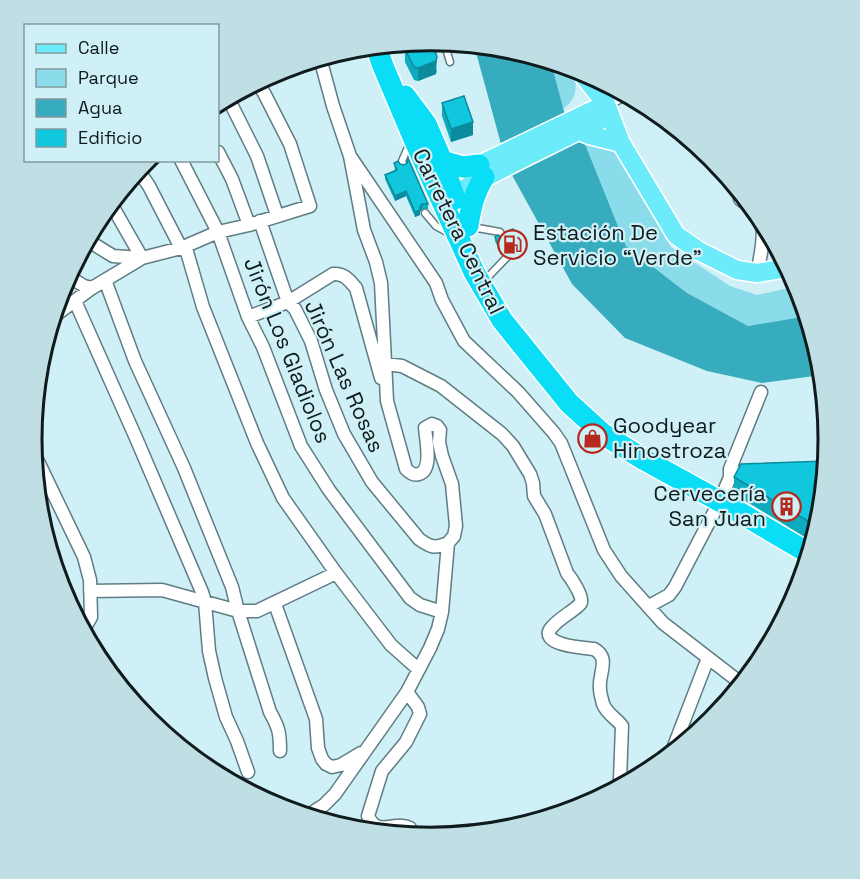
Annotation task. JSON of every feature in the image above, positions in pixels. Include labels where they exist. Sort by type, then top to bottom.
[{"type":"highway","name":"Carretera Central","points":[[380,56],[413,137],[444,181]]},
{"type":"highway","points":[[380,56],[426,124],[444,181],[464,232],[481,254],[493,307]]},
{"type":"highway","points":[[444,181],[464,168],[486,168],[475,193],[464,232]]},
{"type":"highway","name":"Carretera Central","points":[[464,232],[474,272],[493,307],[569,403],[603,434],[802,549]]},
{"type":"main road","points":[[444,181],[486,168],[575,128],[602,98],[621,143],[676,235],[699,251],[737,270],[758,273],[779,270]]},
{"type":"main road","points":[[575,128],[589,135],[621,143]]},
{"type":"street","points":[[322,67],[350,156],[364,231],[381,283],[387,401]]},
{"type":"street","points":[[66,307],[142,258],[181,248],[218,232],[310,206],[290,144],[262,90]]},
{"type":"street","points":[[232,106],[257,156],[277,215]]},
{"type":"street","name":"Jirón Las Rosas","points":[[219,154],[254,223],[288,302],[295,309],[311,341],[326,390],[344,434],[372,482],[419,538],[429,546],[448,543]]},
{"type":"street","points":[[350,156],[436,283],[442,300],[464,341],[518,392],[561,443],[604,550],[621,576],[663,623],[735,679]]},
{"type":"street","name":"Jirón Los Gladiolos","points":[[182,162],[218,232],[248,317],[263,347],[301,446],[329,490],[410,598],[420,605],[442,612]]},
{"type":"street","points":[[144,177],[181,248],[187,252],[203,307],[256,443],[283,498],[391,645],[418,669]]},
{"type":"street","points":[[116,212],[142,258]]},
{"type":"street","points":[[758,273],[762,239]]},
{"type":"street","points":[[94,244],[113,256],[142,258]]},
{"type":"street","points":[[248,317],[288,302],[333,274],[340,273],[349,280],[356,288],[406,469],[411,474],[417,475],[427,467],[425,428],[432,424],[440,430],[439,442],[442,456],[452,484],[456,526],[454,536],[448,543],[442,612],[438,629],[407,692],[335,794],[316,810]]},
{"type":"street","points":[[105,280],[135,361],[184,468],[232,587],[270,712],[278,727],[280,751]]},
{"type":"street","points":[[76,281],[92,288]]},
{"type":"street","points":[[75,301],[202,592],[205,602],[209,651],[215,678],[226,717],[248,772]]},
{"type":"street","points":[[385,364],[402,366],[441,386],[502,434],[523,461],[533,483],[534,496],[545,514],[567,573],[581,597],[578,606],[551,628],[550,635],[560,644],[594,649],[603,656],[600,689],[604,706],[622,726],[620,778]]},
{"type":"street","points":[[649,606],[669,595],[675,587],[720,501],[761,392]]},
{"type":"street","points":[[730,477],[735,473],[758,472]]},
{"type":"street","points":[[44,474],[84,557],[89,573],[90,617],[88,622]]},
{"type":"street","points":[[90,591],[162,590],[238,611],[257,611],[336,573]]},
{"type":"street","points":[[275,604],[316,719],[318,748],[322,759],[332,767],[351,760],[365,751]]},
{"type":"street","points":[[677,738],[708,658]]},
{"type":"street","points":[[372,823],[368,816],[382,771],[406,742],[420,714],[418,707],[407,692]]},
{"type":"lane","points":[[447,52],[450,62]]},
{"type":"lane","points":[[403,164],[402,161],[413,137]]},
{"type":"lane","points":[[425,213],[436,226],[464,232],[500,232],[503,237]]},
{"type":"lane","points":[[487,278],[510,254],[509,251]]},
{"type":"green space","points":[[553,72],[575,80],[574,96],[563,109]]},
{"type":"green space","points":[[592,142],[605,145],[617,154],[671,247],[730,286],[757,295],[787,288],[798,318],[748,326],[687,293],[626,246],[585,144]]},
{"type":"water","points":[[477,54],[506,59],[554,72],[567,123],[585,144],[626,246],[687,293],[748,326],[798,318],[813,376],[762,383],[707,371],[625,338],[572,284],[507,166]]},
{"type":"building","points":[[435,51],[436,61],[418,68],[414,67],[406,52]]},
{"type":"building","points":[[464,96],[473,122],[451,129],[442,103]]},
{"type":"building","points":[[408,158],[428,204],[422,204],[420,210],[415,212],[406,191],[395,196],[385,175],[397,170],[394,163],[398,161],[404,165]]},
{"type":"building","points":[[513,229],[519,243],[514,245],[507,242],[501,251],[495,237],[498,235],[505,237],[508,231]]},
{"type":"building","points":[[817,461],[809,522],[734,477],[741,464]]},
{"type":"place","name":"Estación De Servicio “Verde”","points":[[512,245]]},
{"type":"place","name":"Goodyear Hinostroza","points":[[592,438]]},
{"type":"place","name":"Cervecería San Juan","points":[[787,506]]}]
